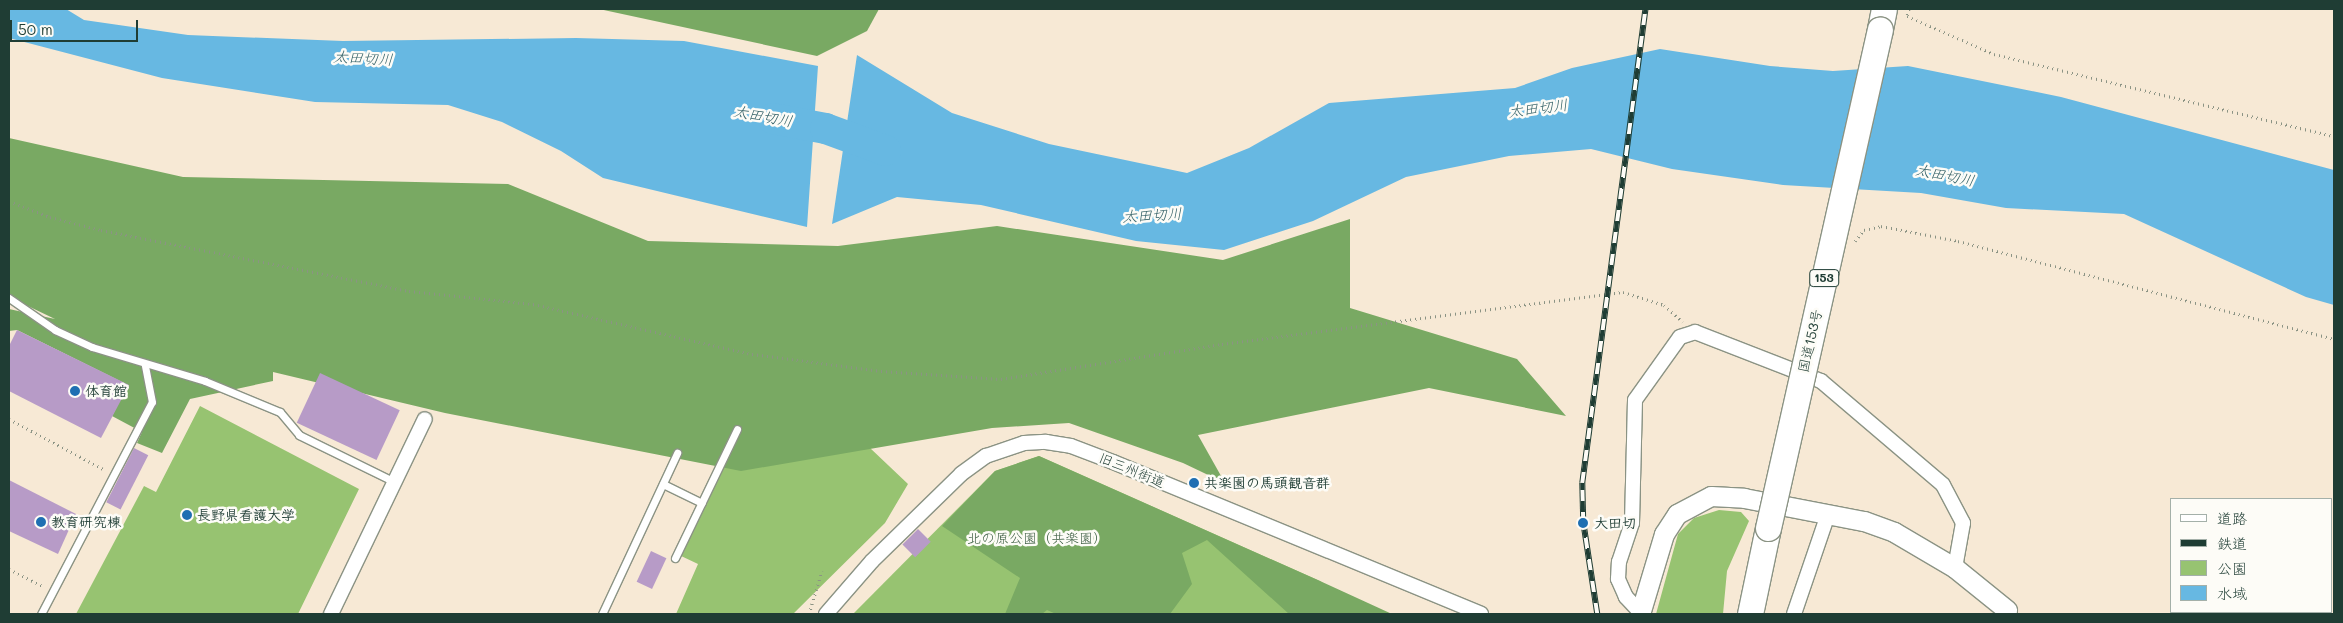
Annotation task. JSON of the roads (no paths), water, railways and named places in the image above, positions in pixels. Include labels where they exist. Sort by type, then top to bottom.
[{"type":"highway","name":"国道153号","points":[[1750,614],[1882,19]]},
{"type":"street","points":[[1640,613],[1626,598],[1618,579],[1619,562],[1632,522],[1635,400],[1680,337],[1695,332],[1821,380],[1943,485],[1964,523],[1955,568]]},
{"type":"street","points":[[331,614],[425,420]]},
{"type":"street","name":"旧三州街道","points":[[826,614],[872,561],[961,474],[986,456],[1024,443],[1046,442],[1071,446],[1113,462],[1482,614]]},
{"type":"street","points":[[1640,613],[1664,534],[1677,514],[1711,496],[1744,498],[1864,521],[1894,532],[1955,568],[2010,613]]},
{"type":"street","points":[[1794,614],[1828,514]]},
{"type":"lane","points":[[9,298],[55,330],[145,365],[204,381],[280,412],[299,435],[394,482]]},
{"type":"lane","points":[[41,614],[152,402],[145,365]]},
{"type":"lane","points":[[675,558],[737,430]]},
{"type":"lane","points":[[602,614],[677,453]]},
{"type":"lane","points":[[663,484],[702,503]]},
{"type":"water","points":[[9,9],[66,9],[84,20],[188,35],[343,41],[576,38],[684,41],[818,66],[807,227],[603,178],[561,151],[502,122],[448,105],[315,102],[162,78],[9,38]]},
{"type":"water","points":[[1660,49],[1770,66],[1833,71],[1908,66],[2061,97],[2334,170],[2334,305],[2306,297],[2124,214],[2006,208],[1921,193],[1783,185],[1672,169],[1591,149],[1509,156],[1406,177],[1313,221],[1224,250],[1136,241],[981,205],[897,197],[832,224],[857,55],[952,113],[1049,144],[1187,173],[1249,148],[1329,103],[1515,88],[1572,68]]},
{"type":"waterway","name":"太田切川","points":[[772,118],[825,128],[885,150]]},
{"type":"railway","points":[[1597,614],[1583,523],[1582,483],[1645,9]]},
{"type":"place","name":"体育館","points":[[75,391]]},
{"type":"place","name":"共楽園の馬頭観音群","points":[[1194,483]]},
{"type":"place","name":"長野県看護大学","points":[[187,515]]},
{"type":"place","name":"教育研究棟","points":[[41,522]]},
{"type":"place","name":"大田切","points":[[1583,523]]},
{"type":"park label","name":"北の原公園（共楽園）","points":[[1037,538]]}]
